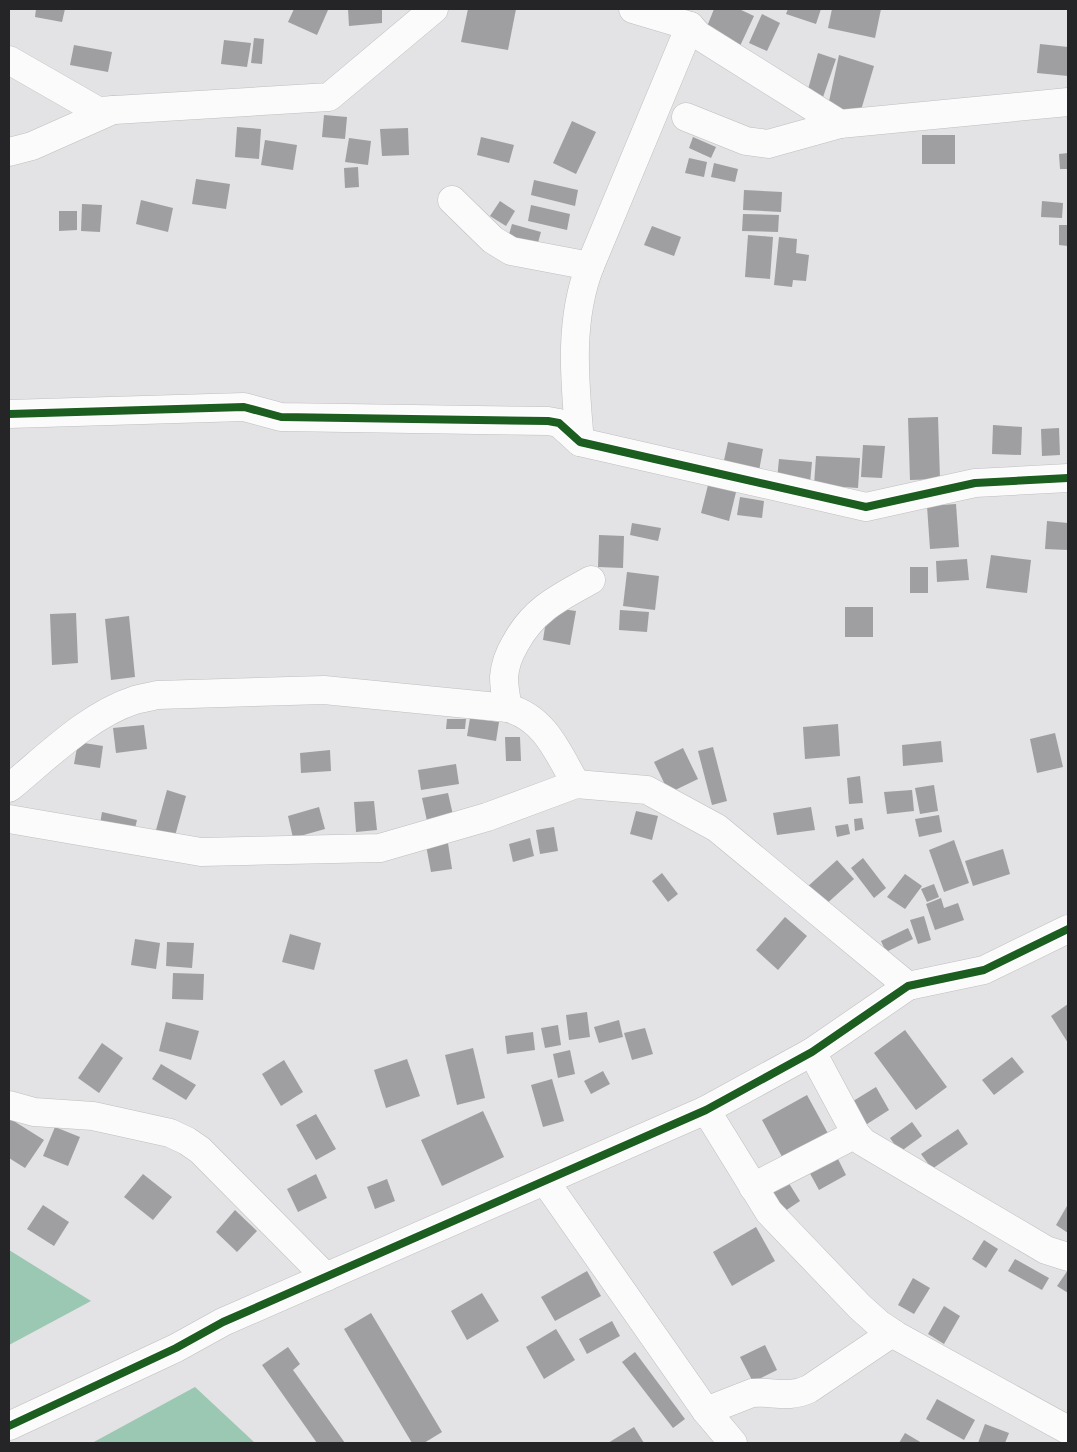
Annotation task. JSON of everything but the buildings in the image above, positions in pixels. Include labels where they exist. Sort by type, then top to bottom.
[{"type":"street","points":[[9,60],[98,111],[329,98],[434,9]]},
{"type":"street","points":[[633,9],[690,26],[698,35],[840,124]]},
{"type":"street","points":[[580,442],[576,398],[575,333],[581,291],[690,26]]},
{"type":"street","points":[[686,117],[746,141],[768,144],[840,124],[1068,102]]},
{"type":"street","points":[[9,152],[32,146],[113,110]]},
{"type":"street","points":[[452,200],[493,240],[510,251],[590,266]]},
{"type":"street","points":[[9,414],[244,407],[281,417],[548,421],[559,423],[580,442],[866,507],[975,483],[1068,478]]},
{"type":"street","points":[[508,708],[504,678],[506,664],[521,631],[536,614],[554,600],[590,580]]},
{"type":"street","points":[[9,788],[90,722],[113,709],[135,700],[157,695],[324,690],[508,708],[518,711],[540,725],[576,784]]},
{"type":"street","points":[[9,819],[201,852],[380,848],[487,817],[576,784],[647,790],[716,828],[908,986]]},
{"type":"street","points":[[9,1426],[176,1348],[223,1322],[706,1110],[812,1052],[908,986],[984,970],[1068,929]]},
{"type":"street","points":[[812,1052],[856,1134],[872,1148],[1046,1250],[1068,1257]]},
{"type":"street","points":[[9,1105],[34,1112],[93,1116],[170,1133],[187,1141],[200,1150],[326,1277]]},
{"type":"street","points":[[706,1110],[770,1212],[860,1307],[879,1324],[1068,1430]]},
{"type":"street","points":[[753,1186],[856,1134]]},
{"type":"street","points":[[545,1181],[706,1410],[733,1443]]},
{"type":"street","points":[[706,1410],[752,1393],[791,1395],[800,1393],[809,1389],[892,1333]]},
{"type":"green space","points":[[9,1250],[91,1301],[9,1345]]},
{"type":"green space","points":[[195,1387],[255,1443],[92,1443]]},
{"type":"cycle path","points":[[9,414],[244,407],[281,417],[548,421],[559,423],[580,442],[866,507],[975,483],[1068,478]]},
{"type":"cycle path","points":[[9,1426],[176,1348],[223,1322],[706,1110],[812,1052],[908,986],[984,970],[1068,929]]}]
